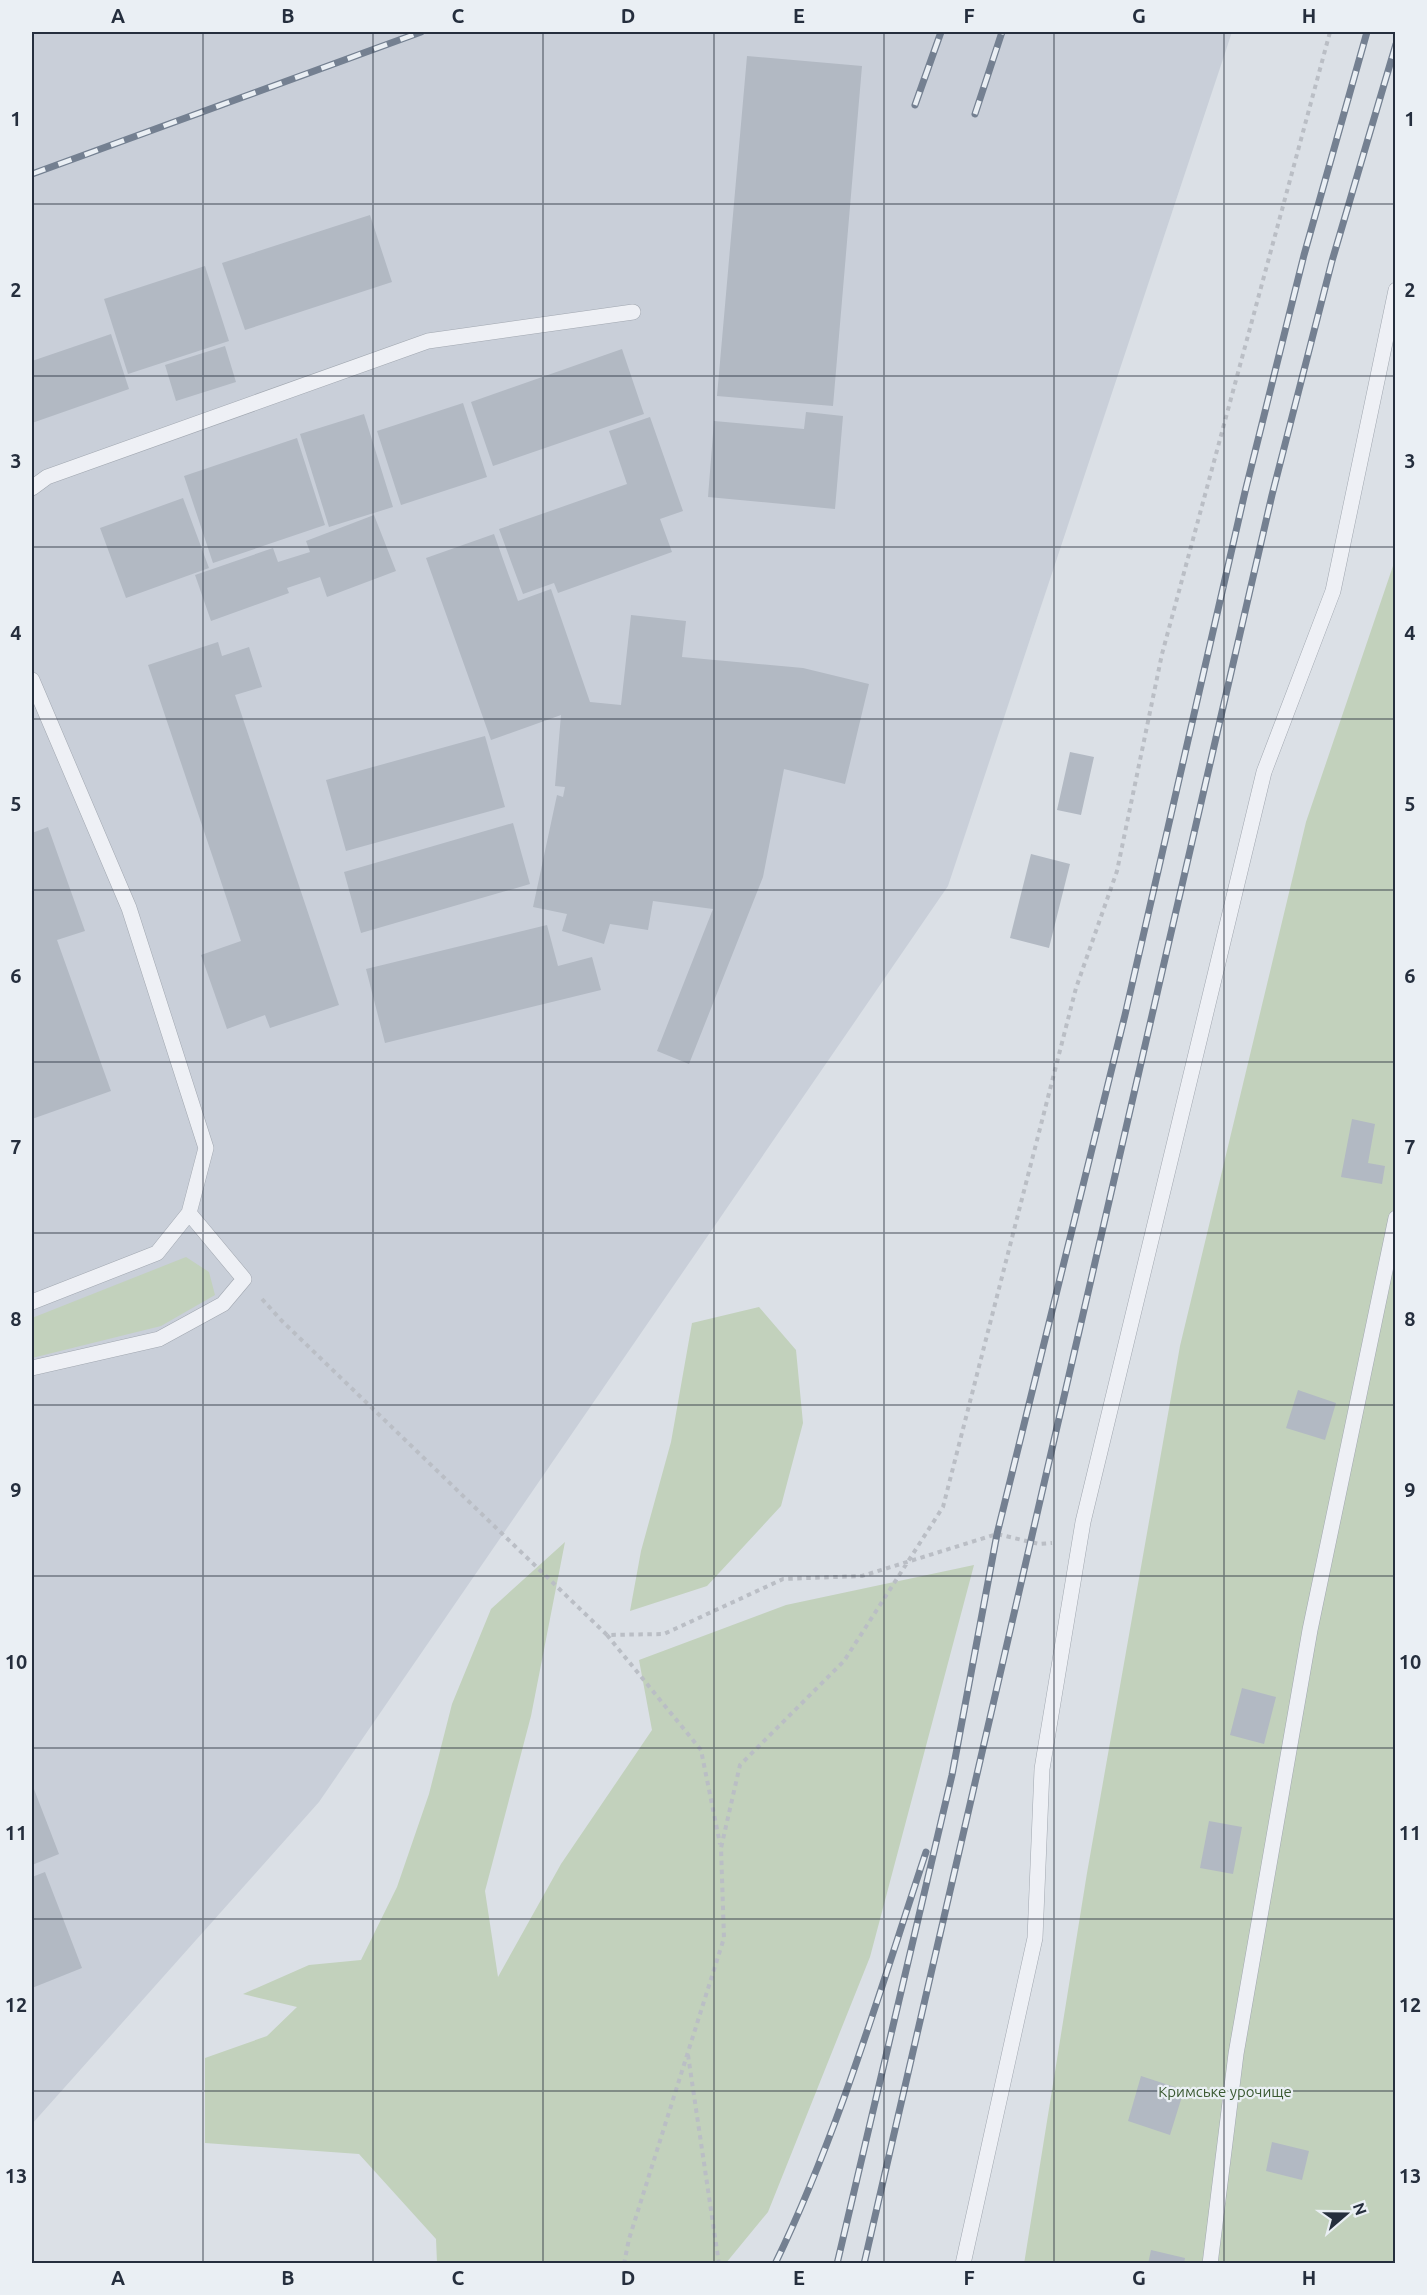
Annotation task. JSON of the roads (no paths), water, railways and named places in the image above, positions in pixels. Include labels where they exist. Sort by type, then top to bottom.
[{"type":"lane","points":[[963,2264],[1035,1938],[1042,1769],[1078,1542],[1264,772],[1334,591],[1395,290]]},
{"type":"lane","points":[[32,488],[47,477],[428,341],[633,312]]},
{"type":"lane","points":[[32,680],[129,908],[206,1148],[189,1213],[157,1253],[32,1302]]},
{"type":"lane","points":[[32,1368],[159,1340],[223,1304],[244,1279],[189,1213]]},
{"type":"lane","points":[[1210,2264],[1236,2054],[1310,1630],[1395,1218]]},
{"type":"railway","points":[[32,174],[421,32]]},
{"type":"railway","points":[[915,105],[941,32]]},
{"type":"railway","points":[[975,114],[1002,32]]},
{"type":"railway","points":[[837,2264],[952,1775],[997,1534],[1125,1015],[1245,492],[1304,255],[1367,32]]},
{"type":"railway","points":[[864,2264],[1272,495],[1332,261],[1396,44]]},
{"type":"railway","points":[[775,2264],[839,2112],[926,1852]]},
{"type":"park label","name":"Кримське урочище","points":[[1225,2092]]}]
